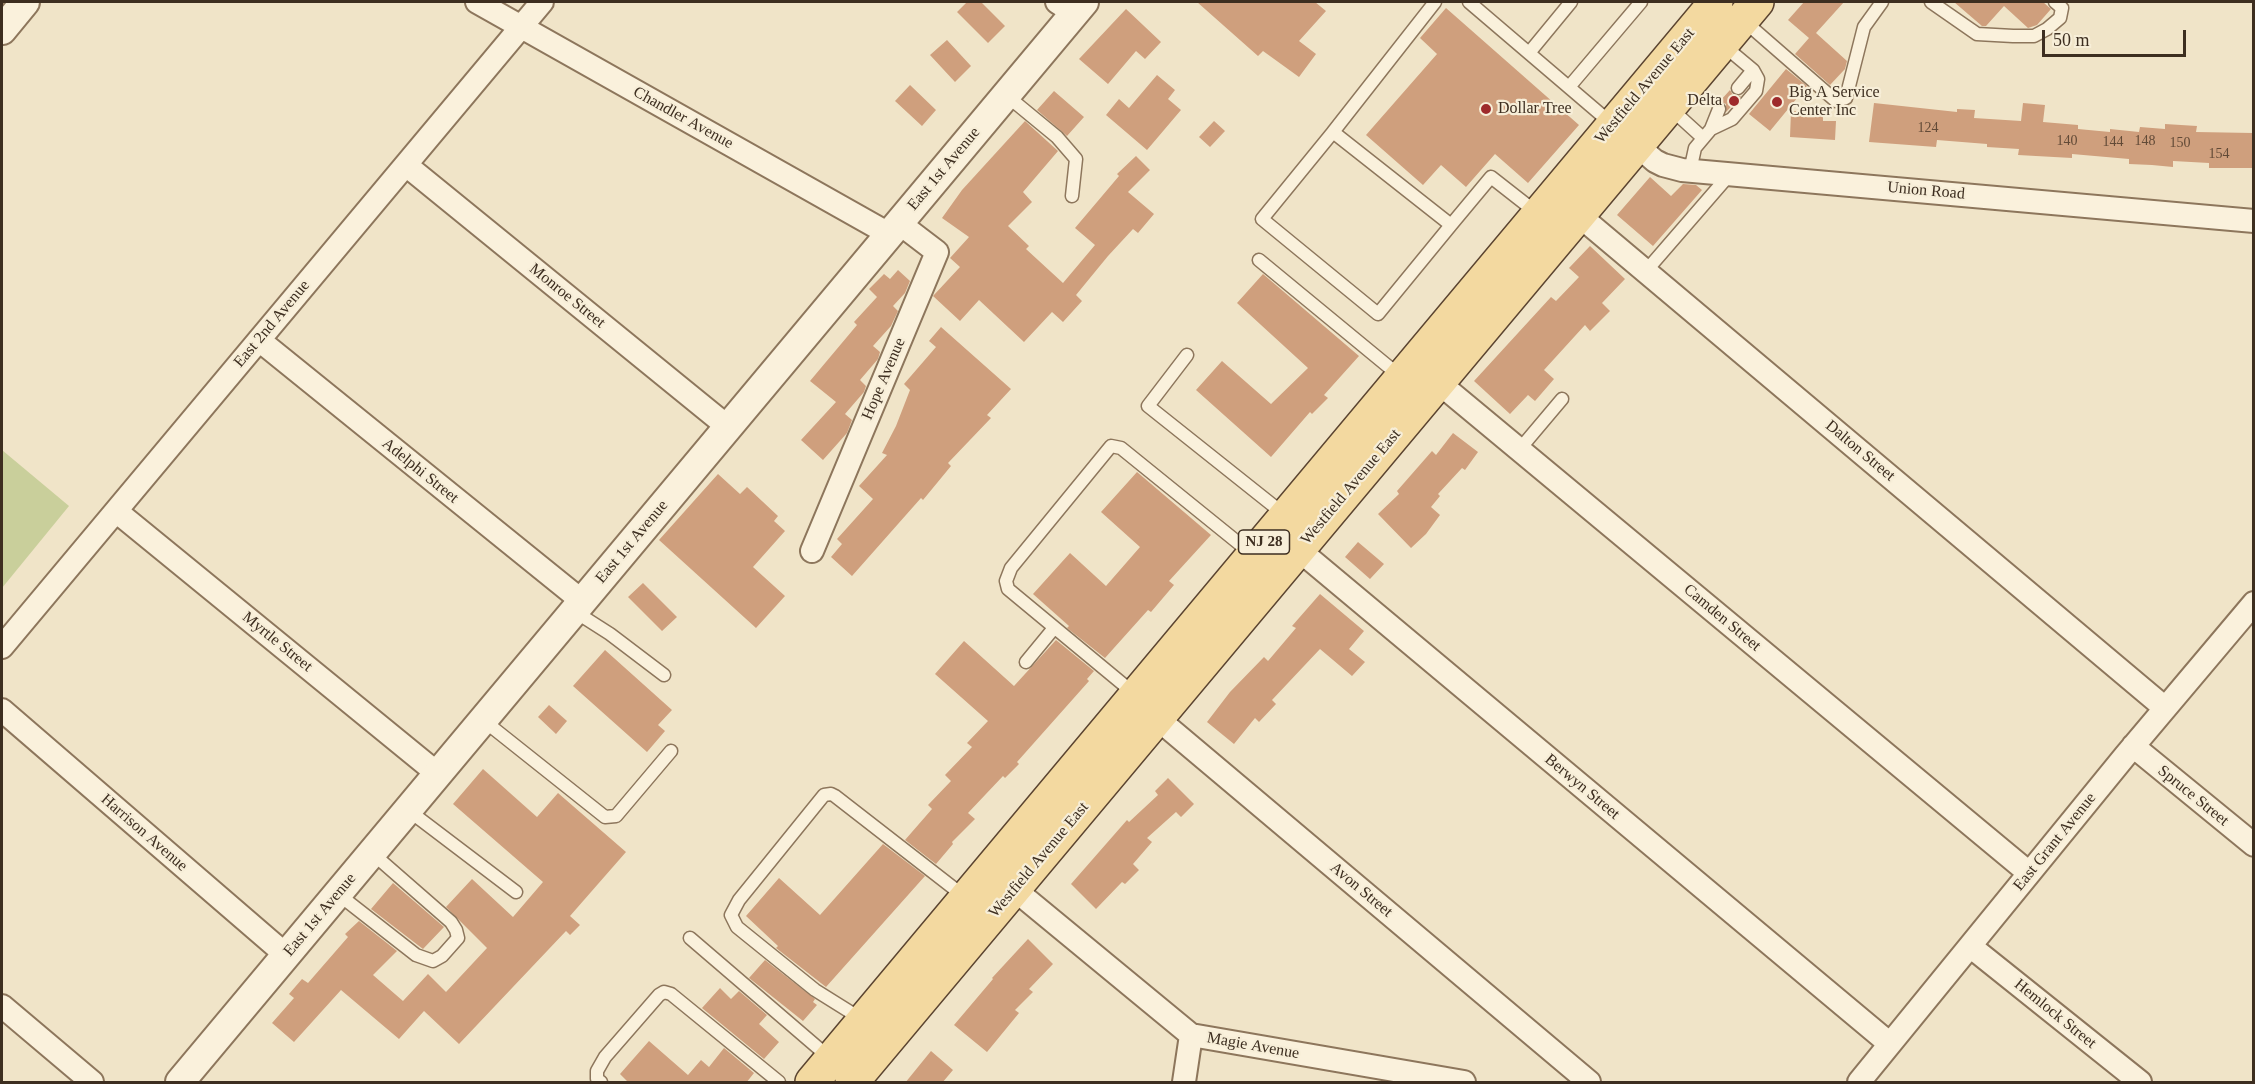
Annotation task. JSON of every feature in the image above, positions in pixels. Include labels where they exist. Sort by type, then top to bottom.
[{"type":"main road","name":"Westfield Avenue East","points":[[1625,135],[1669,107],[1722,44],[1725,7]]},
{"type":"main road","name":"Westfield Avenue East","points":[[832,1075],[876,1030],[1002,879],[1142,704],[1557,208],[1625,135],[1725,7]]},
{"type":"main road","name":"Westfield Avenue East","points":[[1142,704],[1253,555],[1286,532]]},
{"type":"main road","name":"Westfield Avenue East","points":[[876,1030],[966,897],[1002,879]]},
{"type":"street","points":[[2,30],[25,2]]},
{"type":"street","name":"Chandler Avenue","points":[[477,2],[894,228]]},
{"type":"street","name":"East 2nd Avenue","points":[[2,647],[542,2]]},
{"type":"street","name":"East 1st Avenue","points":[[180,1083],[1006,95],[1072,5]]},
{"type":"street","name":"Union Road","points":[[1625,135],[1663,165],[1690,171],[2253,221]]},
{"type":"street","name":"Monroe Street","points":[[405,165],[728,427]]},
{"type":"street","name":"Dalton Street","points":[[1557,208],[1646,271],[2165,708]]},
{"type":"street","name":"Hope Avenue","points":[[812,551],[937,252],[894,228]]},
{"type":"street","name":"Adelphi Street","points":[[259,340],[578,606]]},
{"type":"street","name":"Camden Street","points":[[1418,374],[1519,450],[2029,873]]},
{"type":"street","name":"Myrtle Street","points":[[116,510],[438,774]]},
{"type":"street","name":"Berwyn Street","points":[[1286,532],[1890,1044]]},
{"type":"street","name":"East Grant Avenue","points":[[1859,1083],[2133,746],[2253,603]]},
{"type":"street","name":"Avon Street","points":[[1142,704],[1589,1083]]},
{"type":"street","name":"Harrison Avenue","points":[[2,710],[286,955]]},
{"type":"street","name":"Spruce Street","points":[[2133,746],[2253,845]]},
{"type":"street","name":"Magie Avenue","points":[[1002,879],[1191,1035],[1464,1083]]},
{"type":"street","name":"Hemlock Street","points":[[1970,946],[2140,1083]]},
{"type":"street","points":[[2,1006],[92,1083]]},
{"type":"street","points":[[1184,1083],[1191,1035]]},
{"type":"lane","points":[[1435,2],[1262,219],[1378,314],[1491,177],[1557,208]]},
{"type":"lane","points":[[1469,2],[1625,135]]},
{"type":"lane","points":[[1529,53],[1572,2]]},
{"type":"lane","points":[[1569,87],[1641,2]]},
{"type":"lane","points":[[1725,7],[1836,102],[1846,98],[1864,27],[1882,2]]},
{"type":"lane","points":[[1931,2],[1977,34],[2034,36],[2060,18],[2062,8],[2055,2]]},
{"type":"lane","points":[[1707,134],[1732,119],[1756,91],[1758,78],[1753,70],[1722,44]]},
{"type":"lane","points":[[1738,88],[1753,70]]},
{"type":"lane","points":[[1006,95],[1058,137],[1076,159],[1072,196]]},
{"type":"lane","points":[[1669,107],[1707,134]]},
{"type":"lane","points":[[1690,171],[1695,148],[1707,134],[1719,109]]},
{"type":"lane","points":[[1333,132],[1451,225]]},
{"type":"lane","points":[[1646,271],[1730,174]]},
{"type":"lane","points":[[1259,260],[1418,374]]},
{"type":"lane","points":[[1187,355],[1148,406],[1286,532]]},
{"type":"lane","points":[[1519,450],[1562,399]]},
{"type":"lane","points":[[1142,704],[1008,589],[1007,574],[1111,446],[1121,448],[1253,555]]},
{"type":"lane","points":[[578,606],[610,634],[664,675]]},
{"type":"lane","points":[[1026,662],[1054,628]]},
{"type":"lane","points":[[483,720],[605,817],[616,816],[671,751]]},
{"type":"lane","points":[[876,1030],[815,990],[737,927],[731,915],[739,900],[824,795],[831,794],[966,897]]},
{"type":"lane","points":[[408,810],[516,892]]},
{"type":"lane","points":[[338,894],[416,955],[433,961],[442,956],[458,938],[456,930],[442,914],[372,853]]},
{"type":"lane","points":[[690,938],[832,1075]]},
{"type":"lane","points":[[601,1083],[597,1079],[597,1071],[605,1057],[664,992],[671,994],[779,1083]]},
{"type":"green space","points":[[2,450],[69,506],[2,588]]},
{"type":"building","points":[[967,2],[981,2],[1005,26],[988,43],[957,12]]},
{"type":"building","points":[[1197,2],[1315,2],[1326,11],[1299,41],[1316,54],[1299,77],[1263,51],[1258,56]]},
{"type":"building","points":[[1804,2],[1844,2],[1816,33],[1847,61],[1845,69],[1830,85],[1795,54],[1809,38],[1788,20]]},
{"type":"building","points":[[1954,2],[2043,2],[2051,9],[2037,25],[2028,28],[2004,6],[1986,26],[1982,26]]},
{"type":"building","points":[[1446,8],[1579,125],[1528,183],[1495,154],[1466,187],[1441,165],[1423,185],[1366,135],[1437,54],[1420,38]]},
{"type":"building","points":[[1126,9],[1161,42],[1145,59],[1136,51],[1108,84],[1079,59]]},
{"type":"building","points":[[947,40],[971,66],[955,82],[930,55]]},
{"type":"building","name":"Big A Service Center Inc","points":[[1786,69],[1807,86],[1770,131],[1749,114]]},
{"type":"building","points":[[1157,75],[1175,90],[1168,99],[1181,110],[1147,150],[1106,115],[1119,99],[1129,108]]},
{"type":"building","points":[[910,85],[936,110],[922,126],[895,101]]},
{"type":"building","points":[[1730,90],[1733,95],[1741,96],[1726,112],[1726,104],[1720,101]]},
{"type":"building","points":[[1054,91],[1084,117],[1067,136],[1037,110]]},
{"type":"building","points":[[1874,103],[1957,112],[1957,109],[1975,110],[1974,118],[2021,121],[2023,103],[2045,105],[2043,122],[2078,125],[2078,129],[2139,132],[2140,127],[2165,129],[2165,124],[2197,126],[2196,132],[2253,133],[2253,168],[2209,168],[2209,163],[2173,161],[2173,167],[2129,164],[2129,159],[2072,154],[2072,158],[2018,155],[2019,149],[1937,140],[1936,147],[1869,142]]},
{"type":"building","points":[[1791,111],[1823,113],[1823,121],[1836,121],[1835,140],[1790,137]]},
{"type":"building","points":[[1025,121],[1058,151],[1023,192],[1032,202],[1008,226],[1029,246],[1026,249],[1063,283],[1095,245],[1075,228],[1119,176],[1117,174],[1136,156],[1150,170],[1128,192],[1154,214],[1138,233],[1133,229],[1108,256],[1076,295],[1082,301],[1063,322],[1052,312],[1024,342],[979,300],[960,321],[933,296],[960,267],[950,258],[969,237],[942,218],[962,190]]},
{"type":"building","points":[[1214,121],[1225,131],[1210,147],[1199,137]]},
{"type":"building","points":[[1650,177],[1671,196],[1683,184],[1696,185],[1702,190],[1653,246],[1617,215]]},
{"type":"building","points":[[1590,246],[1625,279],[1602,303],[1610,311],[1590,331],[1585,325],[1544,370],[1554,379],[1535,401],[1528,395],[1510,414],[1474,381],[1551,297],[1556,301],[1579,277],[1569,268]]},
{"type":"building","points":[[898,270],[910,281],[905,293],[893,306],[898,311],[891,326],[873,346],[880,352],[878,359],[860,380],[866,386],[864,392],[845,414],[852,420],[847,433],[823,460],[801,440],[836,402],[810,381],[857,325],[854,322],[877,297],[869,289],[884,274],[890,279]]},
{"type":"building","points":[[1263,274],[1359,356],[1324,395],[1328,398],[1312,414],[1310,412],[1271,457],[1196,390],[1222,361],[1271,404],[1308,368],[1237,303]]},
{"type":"building","points":[[941,327],[1011,389],[987,415],[991,418],[948,463],[951,466],[923,500],[921,498],[852,576],[831,557],[842,544],[837,539],[873,499],[859,486],[887,455],[882,453],[896,426],[910,390],[904,384],[936,347],[929,341]]},
{"type":"building","points":[[1453,433],[1478,452],[1465,470],[1462,468],[1438,494],[1440,496],[1431,507],[1440,515],[1426,534],[1411,548],[1378,514],[1399,494],[1397,491],[1432,451],[1436,455]]},
{"type":"building","points":[[1137,472],[1211,535],[1169,581],[1174,585],[1151,612],[1148,610],[1105,658],[1067,628],[1069,626],[1033,594],[1070,553],[1106,586],[1140,547],[1101,512]]},
{"type":"building","points":[[718,474],[740,494],[747,487],[778,516],[774,521],[785,531],[753,567],[785,596],[756,628],[659,540]]},
{"type":"building","points":[[1358,542],[1384,564],[1370,579],[1345,557]]},
{"type":"building","points":[[643,583],[677,617],[662,631],[628,597]]},
{"type":"building","points":[[1320,594],[1364,631],[1349,649],[1365,662],[1352,676],[1320,649],[1272,700],[1276,704],[1259,722],[1255,718],[1234,744],[1207,722],[1230,692],[1264,657],[1268,661],[1296,628],[1292,626]]},
{"type":"building","points":[[1056,640],[1094,671],[1087,679],[1089,681],[1017,762],[1019,764],[1005,778],[1003,776],[968,813],[975,819],[952,842],[953,844],[936,864],[905,840],[932,809],[928,805],[951,781],[945,775],[972,747],[967,743],[988,721],[935,674],[964,641],[1014,686]]},
{"type":"building","points":[[605,650],[672,710],[658,725],[665,731],[647,752],[573,686]]},
{"type":"building","points":[[549,705],[567,721],[556,734],[538,717]]},
{"type":"building","points":[[483,769],[537,817],[558,793],[626,852],[570,916],[580,925],[570,935],[566,931],[459,1044],[424,1011],[399,1039],[341,990],[294,1042],[272,1023],[294,998],[289,994],[302,979],[308,983],[348,937],[345,934],[359,921],[397,951],[373,975],[403,1001],[428,974],[446,992],[487,948],[446,907],[472,879],[513,917],[543,882],[453,804]]},
{"type":"building","points":[[1168,778],[1194,804],[1181,817],[1176,812],[1147,838],[1152,842],[1133,864],[1139,870],[1125,884],[1122,882],[1096,909],[1071,884],[1127,820],[1129,822],[1158,795],[1155,791]]},
{"type":"building","points":[[883,844],[925,876],[826,987],[776,948],[778,946],[746,916],[779,878],[820,915]]},
{"type":"building","points":[[393,883],[444,927],[423,949],[371,909]]},
{"type":"building","points":[[1028,939],[1053,964],[1029,989],[1033,992],[1015,1010],[1019,1013],[987,1052],[954,1025],[992,978]]},
{"type":"building","points":[[765,960],[815,999],[813,1002],[817,1005],[803,1021],[749,978]]},
{"type":"building","points":[[720,988],[731,999],[739,991],[767,1015],[759,1024],[779,1042],[764,1059],[702,1008]]},
{"type":"building","points":[[649,1041],[688,1075],[701,1060],[709,1067],[724,1048],[754,1073],[746,1083],[629,1083],[620,1074]]},
{"type":"building","points":[[931,1051],[953,1070],[942,1083],[905,1083]]},
{"type":"place","name":"Delta","points":[[1734,101]]},
{"type":"place","name":"Big A Service Center Inc","points":[[1777,102]]},
{"type":"place","name":"Dollar Tree","points":[[1486,109]]}]
